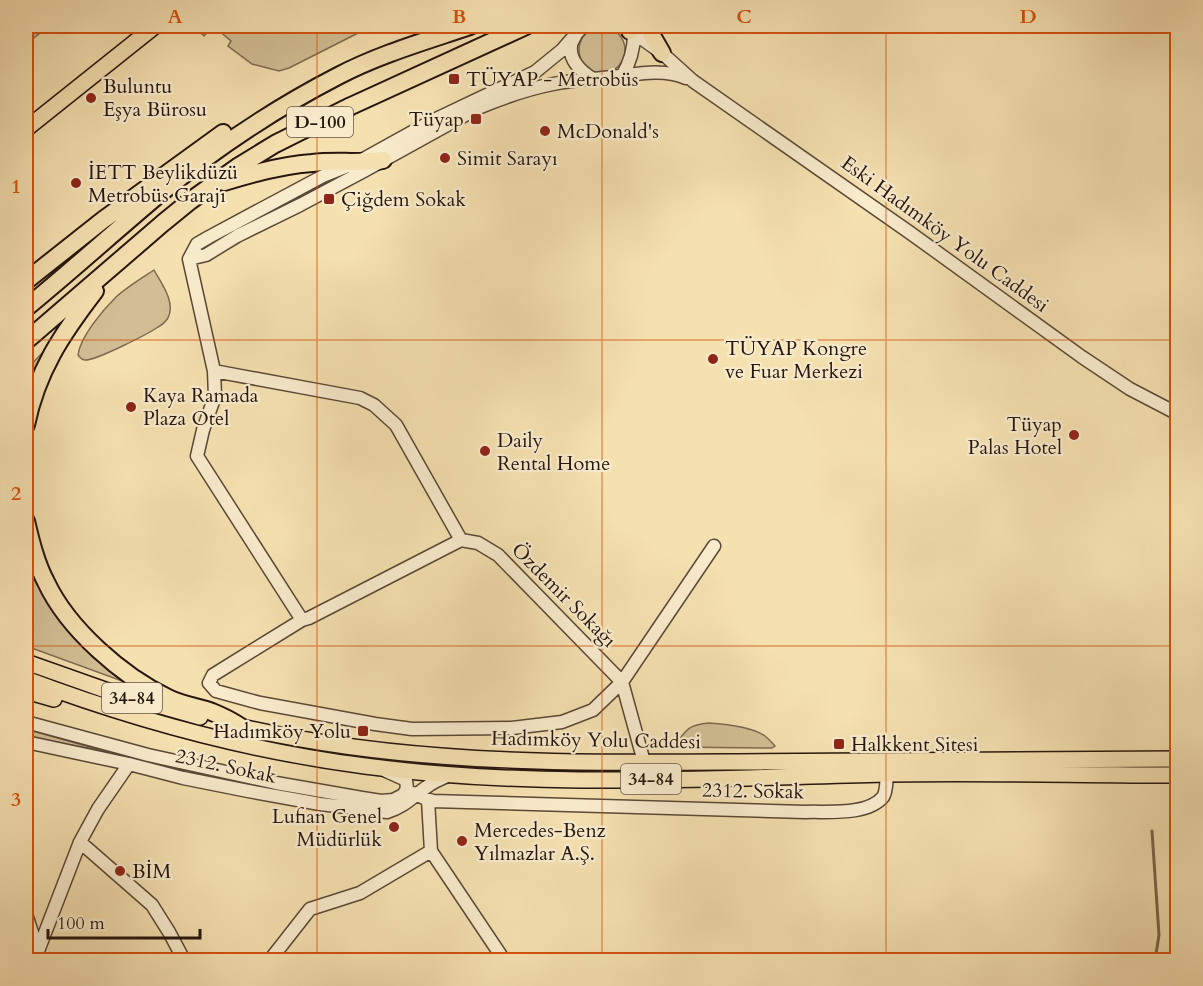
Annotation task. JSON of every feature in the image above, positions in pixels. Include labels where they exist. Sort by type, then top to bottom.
[{"type":"highway","name":"D-100","points":[[26,308],[184,174],[249,128],[294,100],[372,60],[470,26]]},
{"type":"highway","name":"D-100","points":[[26,341],[121,258],[239,166],[275,144],[526,26]]},
{"type":"highway","points":[[633,28],[651,34],[662,53]]},
{"type":"highway","points":[[26,281],[103,220],[202,147],[237,124],[278,104],[294,100]]},
{"type":"highway","points":[[212,185],[278,167],[313,162],[383,160]]},
{"type":"highway","points":[[26,425],[29,408],[51,353],[121,258]]},
{"type":"highway","points":[[26,521],[45,582],[64,611],[91,643],[111,662],[158,693],[178,702],[213,712],[241,727]]},
{"type":"main road","points":[[26,129],[149,28]]},
{"type":"main road","points":[[26,352],[44,325]]},
{"type":"main road","name":"Hadımköy Yolu Caddesi","points":[[26,662],[142,701],[241,727],[323,743],[413,755],[525,762],[1178,759]]},
{"type":"main road","name":"Hadımköy Yolu Caddesi","points":[[26,679],[130,714],[241,743],[374,767],[453,774],[599,780],[887,774],[1178,775]]},
{"type":"main road","points":[[26,691],[80,708],[105,713],[130,714]]},
{"type":"street","points":[[622,76],[630,61],[634,42],[633,28]]},
{"type":"street","name":"Eski Hadımköy Yolu Caddesi","points":[[189,259],[197,244],[300,188],[435,125],[535,72],[562,50],[579,30]]},
{"type":"street","points":[[579,30],[571,46],[573,57],[582,72],[593,80]]},
{"type":"street","name":"Eski Hadımköy Yolu Caddesi","points":[[662,53],[693,81],[881,212],[1082,357],[1130,389],[1178,414]]},
{"type":"street","name":"Eski Hadımköy Yolu Caddesi","points":[[189,259],[206,255],[237,236],[383,160],[435,125],[519,92],[555,83],[654,72],[676,74],[693,81]]},
{"type":"street","points":[[300,188],[298,194],[300,205]]},
{"type":"street","points":[[189,259],[214,371],[216,396],[203,430],[197,456],[302,620]]},
{"type":"street","points":[[214,371],[360,398],[374,405],[396,425],[461,540],[302,620],[227,666],[213,675],[209,682],[216,691],[260,703],[375,724],[421,729],[512,728],[562,722],[593,710],[622,682],[714,546]]},
{"type":"street","name":"Özdemir Sokağı","points":[[461,540],[478,543],[498,555],[622,682],[644,762]]},
{"type":"street","name":"2312. Sokak","points":[[26,722],[160,757],[276,783],[381,801],[393,800],[403,795],[417,795],[760,811],[859,810],[883,797],[887,774]]},
{"type":"street","name":"2312. Sokak","points":[[26,742],[248,791],[387,812],[409,802],[439,779],[453,774]]},
{"type":"street","points":[[36,956],[80,842],[129,764]]},
{"type":"street","points":[[374,767],[406,780],[417,795],[431,851],[504,960]]},
{"type":"street","points":[[80,842],[152,905],[184,960]]},
{"type":"street","points":[[270,960],[310,909],[360,893],[431,851]]},
{"type":"street","points":[[26,914],[36,956]]},
{"type":"shaded area","points":[[26,26],[49,26],[26,44]]},
{"type":"shaded area","points":[[206,26],[213,26],[204,36],[199,31]]},
{"type":"shaded area","points":[[213,26],[372,26],[279,71],[252,64],[228,46],[231,41]]},
{"type":"shaded area","points":[[602,27],[618,34],[625,50],[618,66],[602,73],[586,66],[579,50],[586,34]]},
{"type":"shaded area","points":[[154,270],[169,299],[170,312],[167,319],[161,325],[121,346],[91,359],[82,359],[78,355],[83,340],[99,316],[120,293]]},
{"type":"shaded area","points":[[46,349],[26,399],[26,370]]},
{"type":"shaded area","points":[[26,552],[33,570],[126,680],[122,681],[26,646]]},
{"type":"shaded area","points":[[709,723],[753,730],[765,736],[775,746],[772,748],[674,747],[688,729]]},
{"type":"shaded area","points":[[26,729],[107,752],[26,736]]},
{"type":"waterway","points":[[1152,831],[1159,935],[1155,960]]},
{"type":"place","name":"TÜYAP - Metrobüs","points":[[454,79]]},
{"type":"place","name":"Buluntu Eşya Bürosu","points":[[91,98]]},
{"type":"place","name":"Tüyap","points":[[476,119]]},
{"type":"place","name":"McDonald's","points":[[545,131]]},
{"type":"place","name":"Simit Sarayı","points":[[445,158]]},
{"type":"place","name":"İETT Beylikdüzü Metrobüs Garajı","points":[[76,183]]},
{"type":"place","name":"Çiğdem Sokak","points":[[329,199]]},
{"type":"place","name":"TÜYAP Kongre ve Fuar Merkezi","points":[[713,359]]},
{"type":"place","name":"Kaya Ramada Plaza Otel","points":[[131,407]]},
{"type":"place","name":"Tüyap Palas Hotel","points":[[1074,435]]},
{"type":"place","name":"Daily Rental Home","points":[[485,451]]},
{"type":"place","name":"Hadımköy Yolu","points":[[363,731]]},
{"type":"place","name":"Halkkent Sitesi","points":[[839,744]]},
{"type":"place","name":"Lufian Genel Müdürlük","points":[[394,827]]},
{"type":"place","name":"Mercedes-Benz Yılmazlar A.Ş.","points":[[462,841]]},
{"type":"place","name":"BİM","points":[[120,871]]}]
